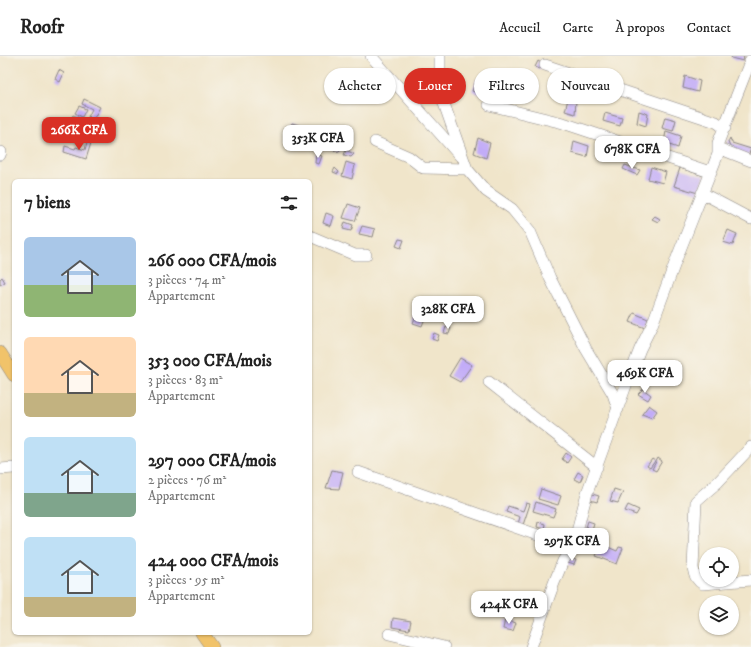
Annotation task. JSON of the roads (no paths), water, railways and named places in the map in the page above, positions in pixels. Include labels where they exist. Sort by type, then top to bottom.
[{"type":"main road","points":[[0,353],[12,372]]},
{"type":"main road","points":[[203,635],[212,647]]},
{"type":"street","points":[[372,56],[465,164],[486,191],[512,209],[530,231],[550,278],[586,349],[613,394],[618,409]]},
{"type":"street","points":[[440,56],[441,94],[465,164]]},
{"type":"street","points":[[531,647],[563,561],[576,539],[587,493],[638,355],[659,307],[718,154],[718,143],[751,59]]},
{"type":"street","points":[[546,65],[716,122],[725,128]]},
{"type":"street","points":[[489,105],[563,123],[710,172]]},
{"type":"street","points":[[375,142],[409,158],[423,168],[465,164]]},
{"type":"street","points":[[718,148],[751,161]]},
{"type":"street","points":[[702,194],[751,219]]},
{"type":"street","points":[[312,237],[355,255],[366,255]]},
{"type":"street","points":[[489,382],[597,467]]},
{"type":"street","points":[[751,447],[718,482],[696,501],[693,568],[696,578],[703,584],[751,580]]},
{"type":"street","points":[[0,469],[12,468]]},
{"type":"street","points":[[358,472],[572,547]]},
{"type":"street","points":[[389,634],[444,647]]}]
